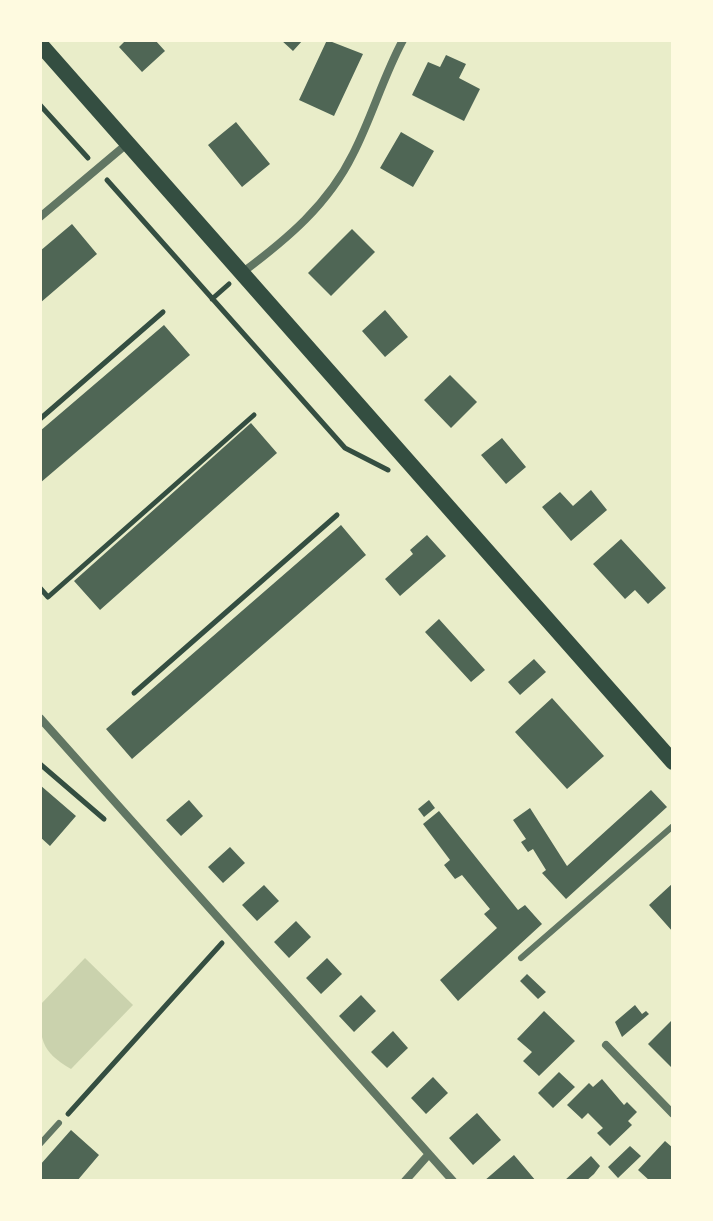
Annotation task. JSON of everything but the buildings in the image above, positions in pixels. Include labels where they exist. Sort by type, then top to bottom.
[{"type":"main road","points":[[40,44],[673,762]]},
{"type":"street","points":[[243,272],[299,228],[333,186],[353,155],[383,78],[403,40]]},
{"type":"street","points":[[40,217],[128,142]]},
{"type":"street","points":[[40,718],[453,1181]]},
{"type":"street","points":[[606,1045],[673,1114]]},
{"type":"street","points":[[405,1181],[429,1154]]},
{"type":"lane","points":[[521,958],[673,826]]},
{"type":"lane","points":[[40,1144],[59,1123]]},
{"type":"path","points":[[40,105],[345,448],[393,472]]},
{"type":"path","points":[[40,419],[163,312]]},
{"type":"path","points":[[40,588],[48,597],[254,415]]},
{"type":"path","points":[[134,693],[337,515]]},
{"type":"path","points":[[40,764],[104,819]]},
{"type":"path","points":[[59,1123],[232,933]]},
{"type":"green space","points":[[85,958],[133,1005],[71,1069],[53,1056],[44,1043],[40,1005]]}]
